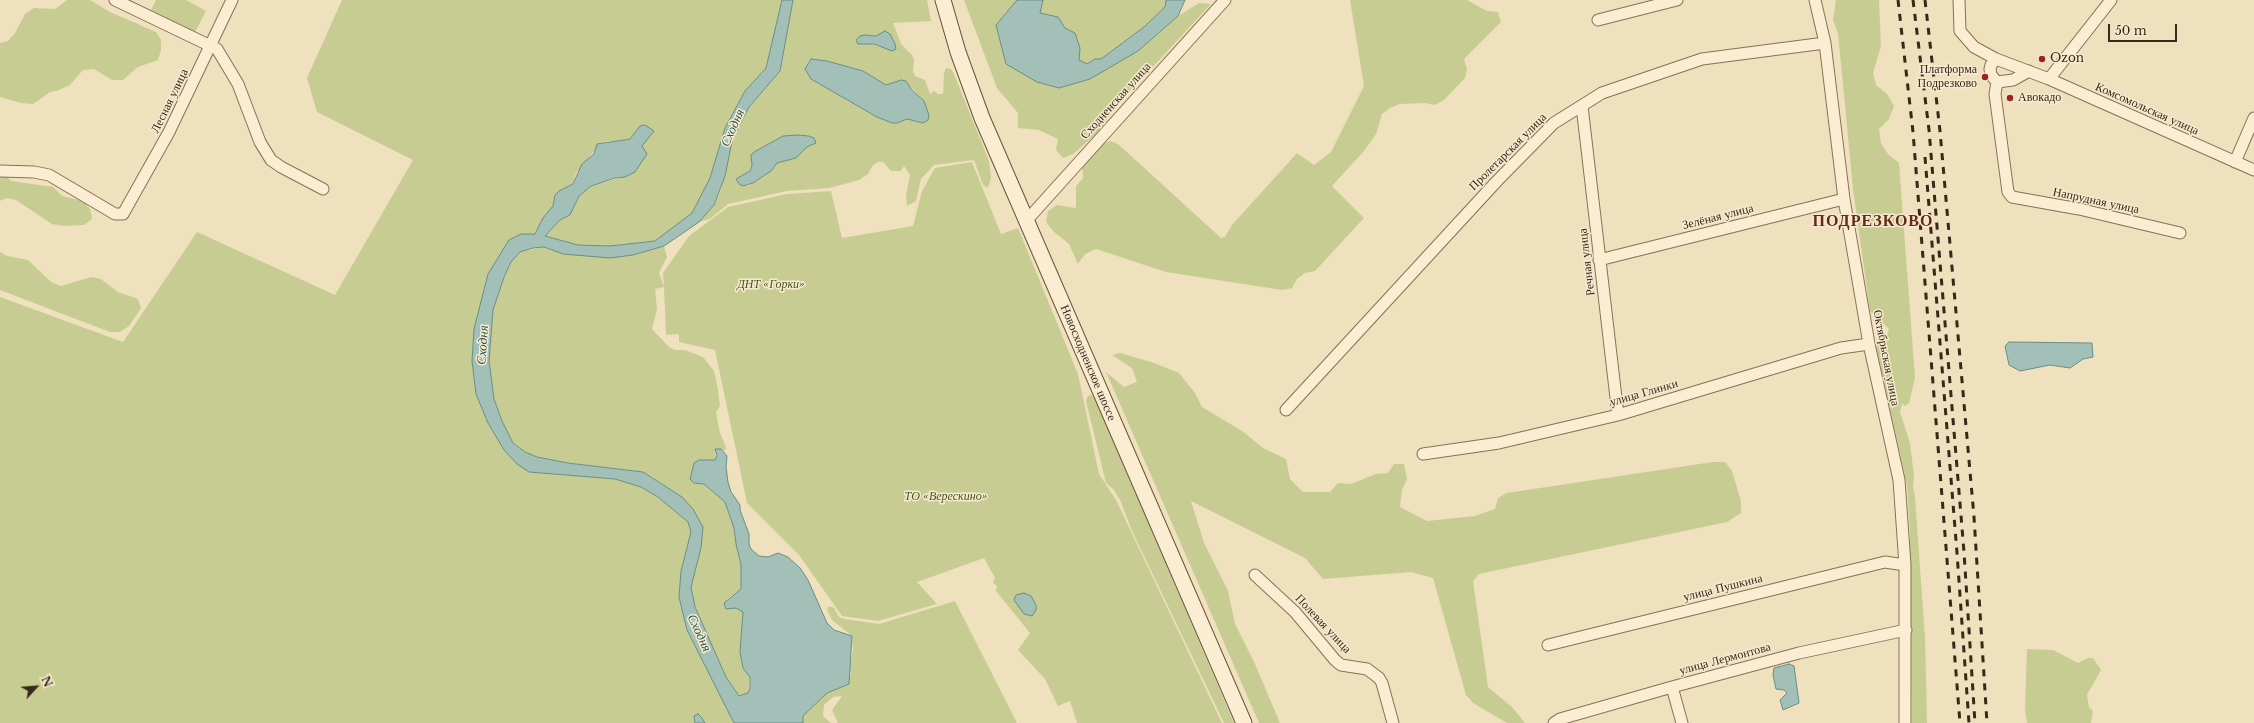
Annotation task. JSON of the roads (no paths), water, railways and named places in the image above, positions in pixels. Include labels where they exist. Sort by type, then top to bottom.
[{"type":"main road","name":"Новосходненское шоссе","points":[[943,0],[958,52],[982,118],[1244,723]]},
{"type":"street","points":[[115,0],[212,45],[224,57],[238,84],[260,142],[271,160],[322,189]]},
{"type":"street","name":"Лесная улица","points":[[0,171],[34,172],[49,176],[114,214],[119,215],[126,211],[169,132],[212,45],[232,0]]},
{"type":"street","name":"Сходненская улица","points":[[1027,220],[1225,0]]},
{"type":"street","points":[[1598,20],[1677,0]]},
{"type":"street","name":"Октябрьская улица","points":[[1815,0],[1826,43],[1844,200],[1869,344],[1898,480],[1905,564],[1905,723]]},
{"type":"street","name":"Комсомольская улица","points":[[1960,0],[1960,31],[1974,47],[1996,59],[2049,79],[2254,170]]},
{"type":"street","points":[[2049,79],[2111,0]]},
{"type":"street","name":"Пролетарская улица","points":[[1286,410],[1497,181],[1554,123],[1602,93],[1702,59],[1826,43]]},
{"type":"street","points":[[1996,59],[1991,65],[1990,69],[1991,75],[1997,82],[2013,80],[2029,71]]},
{"type":"street","name":"Напрудная улица","points":[[1997,82],[1995,94],[2008,192],[2012,197],[2079,209],[2180,233]]},
{"type":"street","name":"Речная улица","points":[[1582,106],[1618,415]]},
{"type":"street","points":[[2236,162],[2254,118]]},
{"type":"street","name":"Зелёная улица","points":[[1600,260],[1844,200]]},
{"type":"street","name":"улица Глинки","points":[[1423,454],[1499,443],[1618,415],[1841,348],[1869,344]]},
{"type":"street","name":"улица Пушкина","points":[[1548,645],[1885,562],[1905,564]]},
{"type":"street","name":"Полевая улица","points":[[1255,575],[1295,612],[1335,660],[1341,665],[1367,669],[1379,678],[1382,683],[1393,723]]},
{"type":"street","name":"улица Лермонтова","points":[[1554,723],[1560,719],[1672,687],[1799,653],[1906,630]]},
{"type":"street","points":[[1672,687],[1682,723]]},
{"type":"water","name":"Сходня","points":[[782,0],[793,0],[780,71],[749,107],[733,137],[725,176],[714,205],[699,222],[664,246],[633,255],[610,258],[563,254],[544,247],[533,248],[520,252],[511,262],[504,277],[493,310],[489,361],[494,399],[502,421],[513,443],[525,452],[537,457],[568,463],[643,472],[682,497],[693,509],[703,527],[701,548],[691,587],[695,607],[726,677],[739,696],[748,693],[750,688],[750,677],[743,668],[740,652],[743,612],[736,608],[726,609],[724,603],[741,589],[741,565],[734,528],[725,502],[704,484],[694,483],[690,479],[694,463],[699,460],[715,460],[717,455],[715,449],[721,449],[727,456],[726,467],[728,482],[731,492],[740,505],[740,510],[749,534],[749,544],[751,549],[759,556],[768,557],[778,553],[788,557],[800,568],[808,580],[827,623],[834,630],[852,636],[849,684],[827,693],[803,716],[803,723],[734,723],[687,630],[679,597],[681,571],[691,532],[688,522],[658,497],[641,487],[615,479],[529,472],[517,464],[504,450],[488,423],[476,394],[472,361],[474,329],[488,274],[509,240],[521,234],[535,234],[543,218],[553,206],[555,195],[559,191],[573,184],[582,164],[594,154],[597,144],[630,139],[640,126],[645,125],[654,131],[642,146],[647,154],[635,172],[625,177],[615,178],[591,186],[579,196],[570,215],[560,220],[545,236],[578,245],[610,246],[655,241],[692,213],[710,178],[725,128],[745,91],[766,68]]},
{"type":"water","points":[[1017,0],[1043,0],[1040,13],[1058,17],[1065,28],[1075,33],[1080,48],[1079,60],[1087,64],[1095,59],[1101,59],[1144,27],[1165,7],[1166,0],[1185,0],[1178,16],[1138,51],[1090,79],[1059,88],[1037,82],[1006,64],[996,25]]},
{"type":"water","points":[[885,31],[890,34],[895,44],[896,49],[892,51],[874,44],[858,44],[856,40],[860,36],[876,36]]},
{"type":"water","points":[[811,59],[827,61],[863,71],[886,85],[901,80],[906,81],[912,90],[924,101],[929,115],[928,120],[923,123],[907,119],[897,123],[892,123],[877,117],[811,79],[805,69]]},
{"type":"water","points":[[798,135],[814,138],[816,143],[807,147],[796,158],[777,163],[771,171],[753,183],[743,186],[739,184],[736,179],[750,171],[752,166],[751,155],[754,152],[783,136]]},
{"type":"water","points":[[2009,342],[2092,343],[2093,357],[2083,359],[2070,368],[2050,365],[2020,371],[2009,365],[2005,346]]},
{"type":"water","points":[[1024,593],[1031,596],[1036,605],[1036,610],[1032,616],[1024,614],[1014,600],[1016,595]]},
{"type":"water","points":[[1789,664],[1794,666],[1799,703],[1783,710],[1780,700],[1787,693],[1784,690],[1776,689],[1773,675],[1774,668]]},
{"type":"water","points":[[698,714],[705,723],[695,723],[694,716]]},
{"type":"railway","points":[[1898,0],[1913,132],[1960,723]]},
{"type":"railway","points":[[1913,0],[1929,130],[1964,552],[1975,723]]},
{"type":"railway","points":[[1925,0],[1940,131],[1974,517],[1987,723]]},
{"type":"railway","points":[[1925,157],[1957,553],[1969,723]]},
{"type":"place","name":"Ozon","points":[[2042,59]]},
{"type":"place","name":"Платформа Подрезково","points":[[1985,77]]},
{"type":"place","name":"Авокадо","points":[[2010,98]]},
{"type":"district","name":"ПОДРЕЗКОВО","points":[[1873,221]]},
{"type":"park label","name":"ДНТ «Горки»","points":[[771,285]]},
{"type":"park label","name":"ТО «Верескино»","points":[[946,497]]}]
